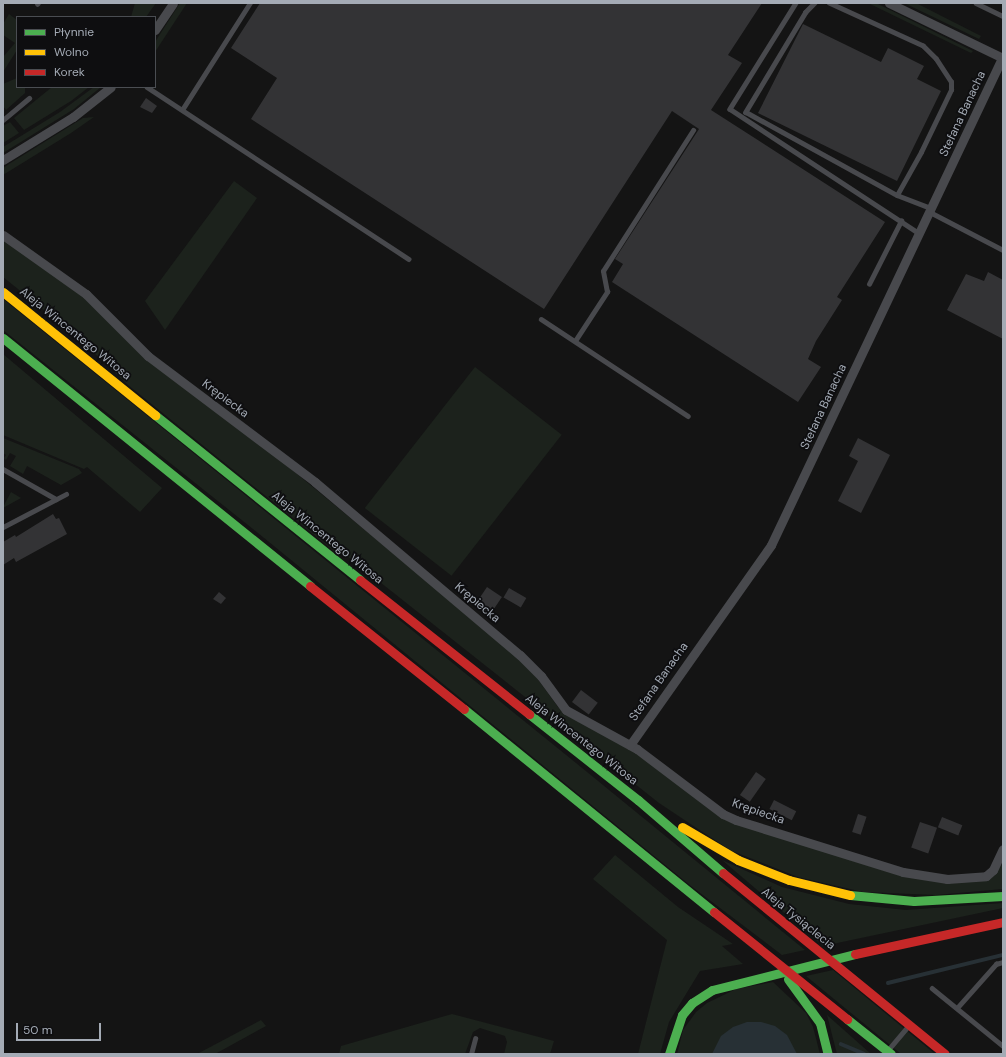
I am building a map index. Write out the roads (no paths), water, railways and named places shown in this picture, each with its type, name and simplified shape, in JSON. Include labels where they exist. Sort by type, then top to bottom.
[{"type":"main road","name":"Aleja Wincentego Witosa","points":[[3,292],[394,608],[638,800]]},
{"type":"main road","points":[[3,338],[625,841],[889,1052]]},
{"type":"main road","points":[[638,800],[738,860],[815,888],[868,898],[899,901],[1003,896]]},
{"type":"main road","name":"Aleja Tysiąclecia","points":[[638,800],[758,903],[945,1054]]},
{"type":"main road","points":[[669,1054],[678,1022],[692,1003],[712,990],[857,953],[1003,922]]},
{"type":"main road","points":[[762,950],[813,1011],[823,1029],[828,1054]]},
{"type":"street","points":[[156,28],[173,3]]},
{"type":"street","points":[[889,3],[1003,58]]},
{"type":"street","name":"Stefana Banacha","points":[[630,745],[771,545],[1003,58]]},
{"type":"street","points":[[3,160],[73,118],[110,88]]},
{"type":"street","name":"Krępiecka","points":[[3,235],[86,294],[148,356],[315,482],[520,654],[541,676],[566,710],[630,745],[736,820],[903,872],[947,879],[986,876],[993,870],[1003,849]]},
{"type":"lane","points":[[182,110],[250,3]]},
{"type":"lane","points":[[796,3],[730,109],[919,233]]},
{"type":"lane","points":[[815,3],[806,12],[746,112],[897,195],[930,210],[1003,250]]},
{"type":"lane","points":[[829,3],[923,46],[936,59],[950,82],[951,90],[897,195]]},
{"type":"lane","points":[[976,3],[1003,16]]},
{"type":"lane","points":[[149,88],[409,259]]},
{"type":"lane","points":[[3,120],[29,98]]},
{"type":"lane","points":[[575,341],[607,292],[603,271],[693,130]]},
{"type":"lane","points":[[869,284],[901,221]]},
{"type":"lane","points":[[541,319],[688,416]]},
{"type":"lane","points":[[3,469],[56,499]]},
{"type":"lane","points":[[3,527],[66,494]]},
{"type":"lane","points":[[957,1008],[996,964],[1003,962]]},
{"type":"lane","points":[[932,988],[1003,1046]]},
{"type":"lane","points":[[889,1052],[909,1024]]},
{"type":"lane","points":[[471,1054],[475,1040]]},
{"type":"waterway","points":[[888,983],[1003,955]]},
{"type":"waterway","points":[[841,1044],[864,1054]]}]
